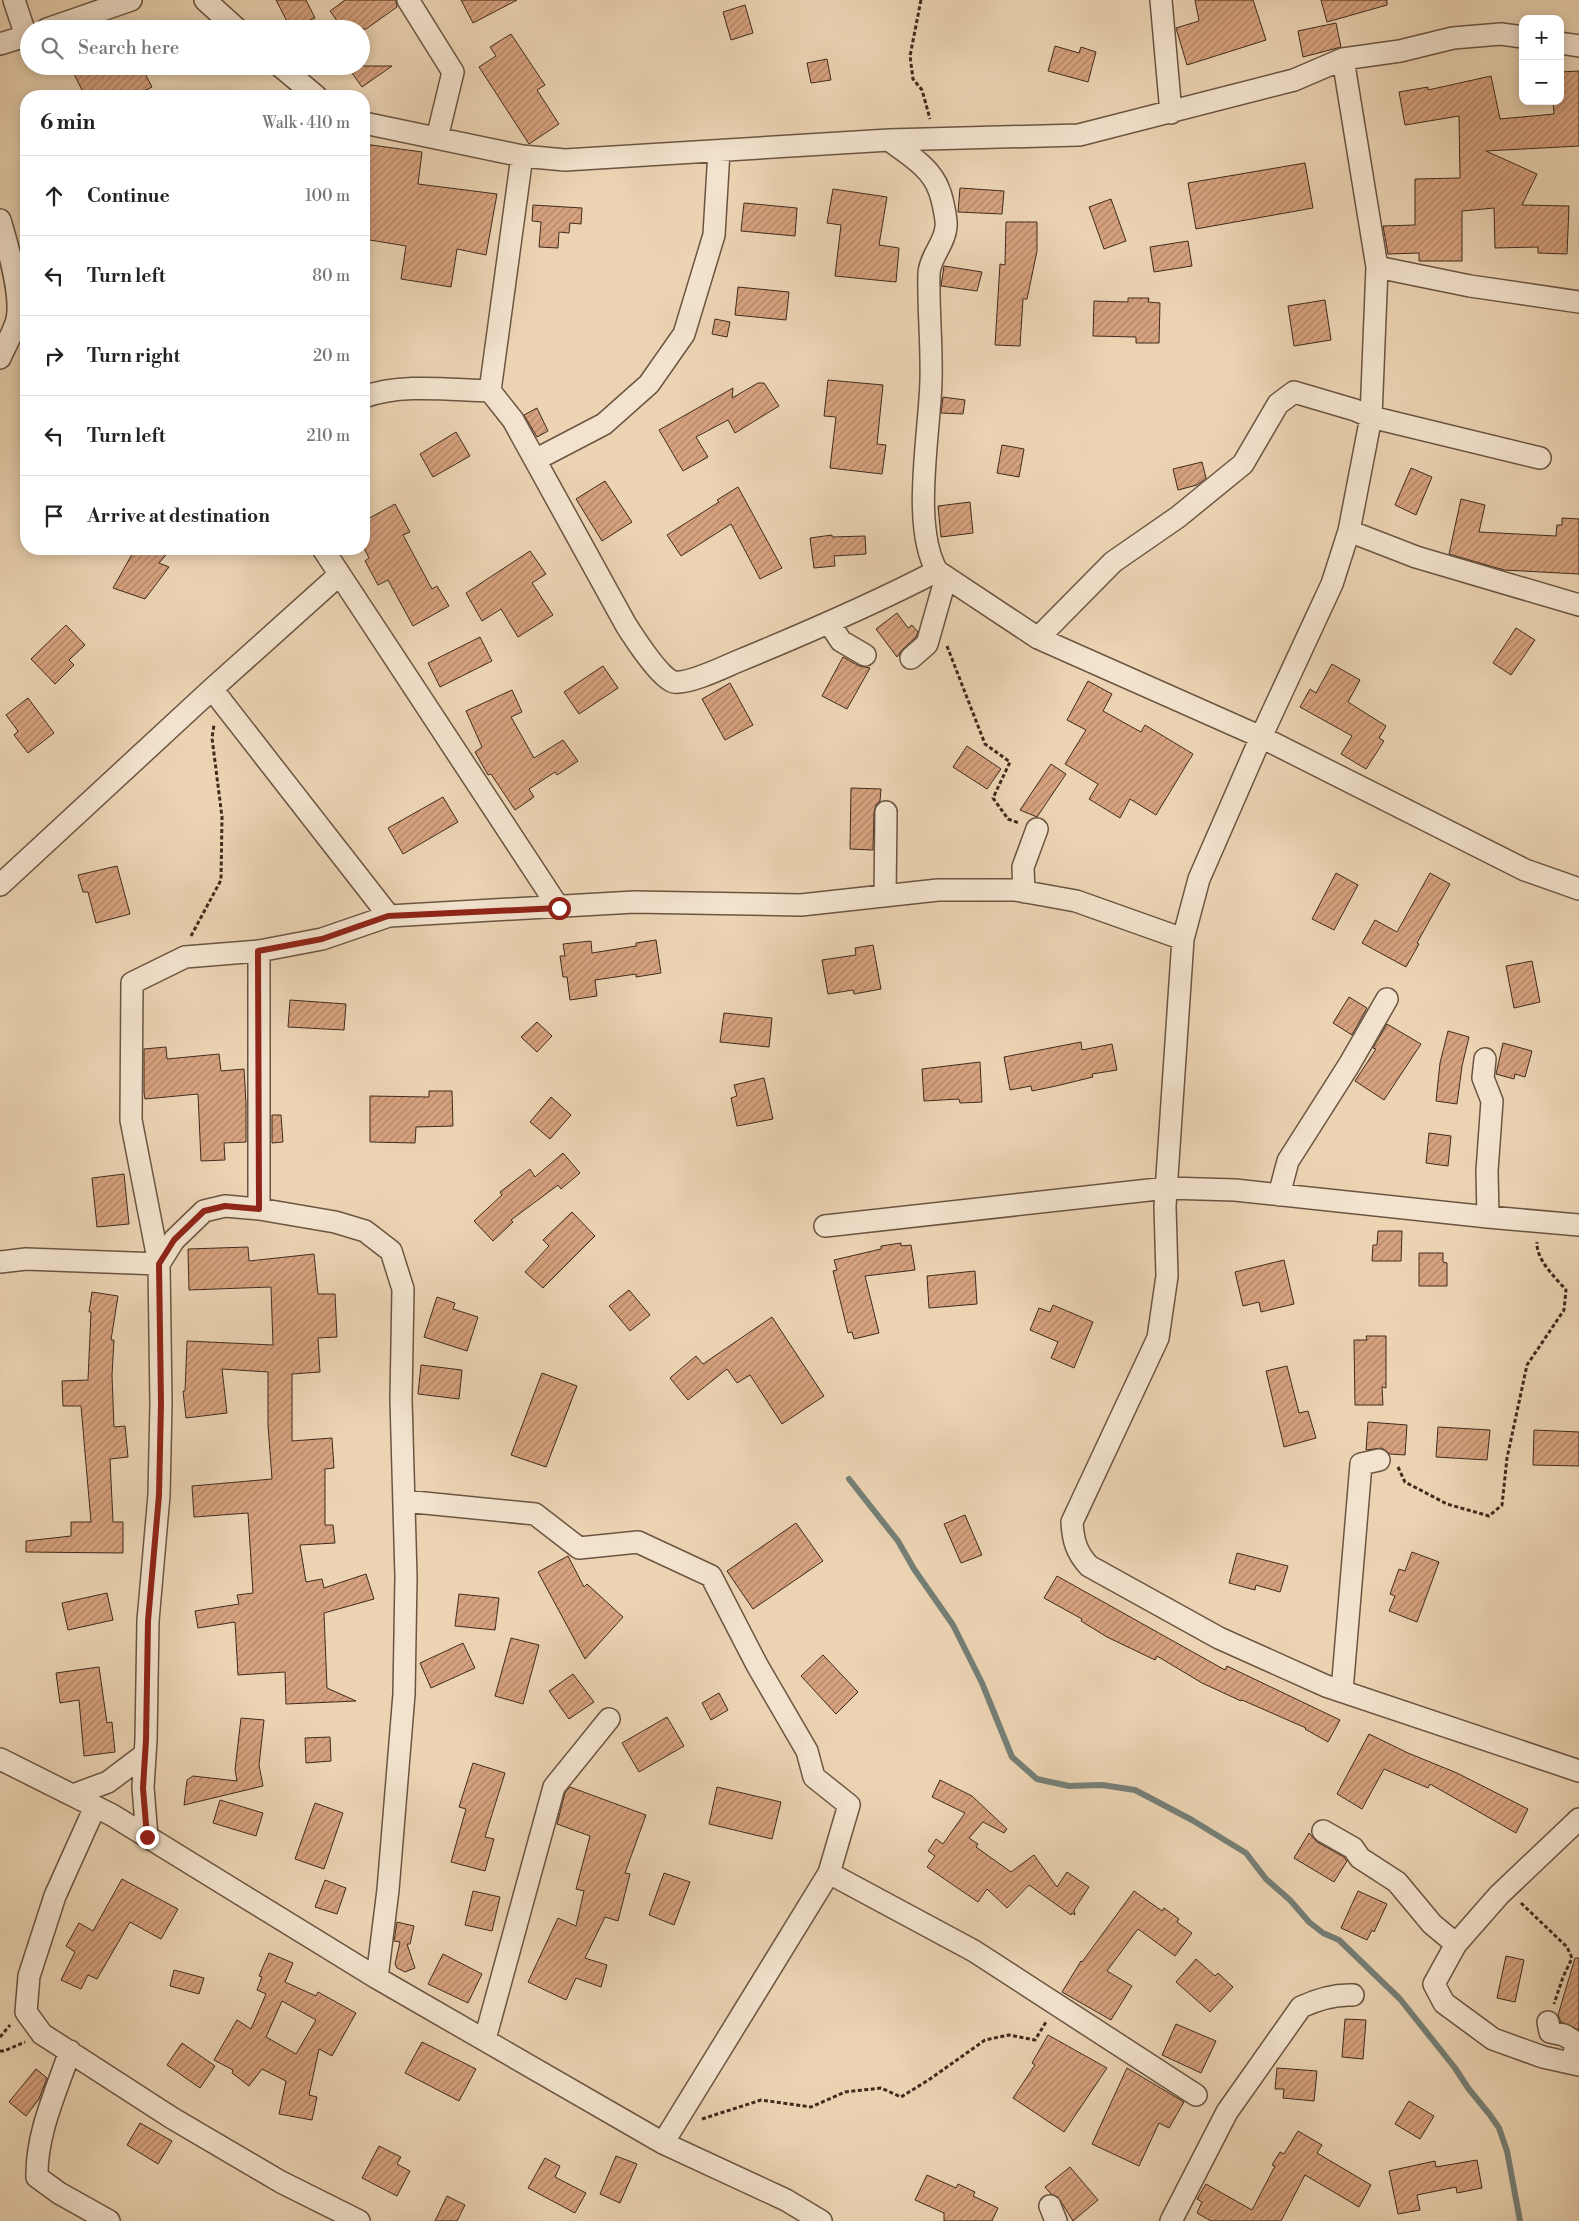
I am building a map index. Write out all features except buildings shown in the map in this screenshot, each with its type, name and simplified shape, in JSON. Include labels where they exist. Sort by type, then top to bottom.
[{"type":"street","points":[[14,0],[21,20]]},
{"type":"street","points":[[73,20],[131,0]]},
{"type":"street","points":[[205,0],[227,20]]},
{"type":"street","points":[[408,0],[453,72],[437,138]]},
{"type":"street","points":[[1161,0],[1171,113]]},
{"type":"street","points":[[370,125],[398,132],[437,138],[522,156],[565,160],[888,140],[1079,135],[1294,80],[1343,59],[1400,51],[1453,38],[1501,34],[1519,36]]},
{"type":"street","points":[[0,44],[20,38]]},
{"type":"street","points":[[1564,44],[1579,46]]},
{"type":"street","points":[[1343,59],[1377,267],[1371,417],[1349,531],[1332,584],[1261,736],[1199,879],[1183,939],[1168,1188],[1165,1206],[1167,1276],[1158,1338],[1072,1522],[1074,1541],[1080,1556],[1089,1566],[1219,1638],[1342,1691],[1579,1770]]},
{"type":"street","points":[[291,75],[309,90]]},
{"type":"street","points":[[888,140],[922,165],[933,177],[939,190],[946,227],[929,271],[931,380],[924,483],[927,546],[931,560],[942,574],[1038,638],[1261,736],[1525,870],[1579,889]]},
{"type":"street","points":[[535,460],[604,424],[650,384],[684,334],[714,235],[719,151]]},
{"type":"street","points":[[522,156],[490,391],[513,420],[642,650],[669,680],[674,682],[684,681],[711,672],[942,574]]},
{"type":"street","points":[[0,220],[13,263],[18,309],[17,321],[0,358]]},
{"type":"street","points":[[1377,267],[1470,286],[1579,302]]},
{"type":"street","points":[[370,395],[406,389],[490,391]]},
{"type":"street","points":[[1038,638],[1113,562],[1178,517],[1243,464],[1278,404],[1294,392],[1355,410],[1371,417],[1540,458]]},
{"type":"street","points":[[1349,531],[1416,557],[1579,605]]},
{"type":"street","points":[[327,555],[559,908]]},
{"type":"street","points":[[910,658],[927,644],[934,624],[942,574]]},
{"type":"street","points":[[0,886],[215,693],[339,575]]},
{"type":"street","points":[[829,623],[841,641],[866,655]]},
{"type":"street","points":[[215,693],[388,916]]},
{"type":"street","points":[[885,896],[886,812]]},
{"type":"street","points":[[1024,892],[1023,867],[1037,829]]},
{"type":"street","points":[[147,1837],[143,1788],[148,1621],[159,1495],[161,1403],[159,1264],[131,1120],[132,983],[185,957],[258,951],[322,939],[388,916],[559,908],[634,902],[801,905],[938,890],[1024,892],[1076,901],[1183,939]]},
{"type":"street","points":[[258,951],[259,1209]]},
{"type":"street","points":[[1279,1195],[1288,1161],[1387,999]]},
{"type":"street","points":[[1486,1059],[1483,1078],[1492,1101],[1487,1171],[1488,1217]]},
{"type":"street","points":[[825,1226],[1168,1188],[1235,1190],[1579,1225]]},
{"type":"street","points":[[159,1264],[174,1240],[204,1211],[225,1206],[259,1209],[335,1222],[365,1231],[391,1251],[403,1289],[401,1399],[406,1577],[404,1694],[388,1890],[377,1978]]},
{"type":"street","points":[[0,1262],[26,1259],[159,1264]]},
{"type":"street","points":[[1342,1691],[1361,1464],[1379,1460]]},
{"type":"street","points":[[404,1501],[536,1514],[579,1548],[638,1542],[711,1576],[756,1665],[807,1751],[814,1777],[848,1805],[829,1873],[663,2143]]},
{"type":"street","points":[[485,2039],[554,1787],[609,1718]]},
{"type":"street","points":[[72,1795],[108,1782],[145,1754]]},
{"type":"street","points":[[0,1759],[95,1807],[147,1837],[377,1978],[663,2143],[786,2200],[821,2221]]},
{"type":"street","points":[[95,1807],[56,1896],[29,1976],[26,2012],[42,2034],[172,2118],[281,2182],[359,2221]]},
{"type":"street","points":[[1548,2022],[1550,2032],[1564,2035],[1576,2043],[1575,2064],[1543,2057],[1493,2040],[1444,2003],[1434,1984],[1456,1944],[1507,1888],[1579,1819]]},
{"type":"street","points":[[1323,1830],[1353,1848],[1360,1858],[1396,1882],[1432,1924],[1456,1944]]},
{"type":"street","points":[[829,1873],[974,1951],[1196,2095]]},
{"type":"street","points":[[1171,2221],[1227,2112],[1301,2007],[1317,1999],[1343,1994],[1353,1995]]},
{"type":"street","points":[[70,2051],[36,2157],[37,2177],[60,2193],[109,2221]]},
{"type":"path","points":[[921,0],[910,56],[913,79],[922,90],[935,139]]},
{"type":"path","points":[[934,624],[948,646],[985,744],[1010,762],[993,798],[1008,819],[1037,829]]},
{"type":"path","points":[[185,957],[194,928],[221,880],[222,817],[212,738],[215,693]]},
{"type":"path","points":[[1379,1460],[1396,1461],[1405,1482],[1447,1504],[1489,1516],[1502,1505],[1507,1458],[1527,1365],[1564,1310],[1566,1290],[1546,1267],[1536,1250],[1538,1221]]},
{"type":"path","points":[[1507,1888],[1567,1947],[1572,1958],[1563,1977],[1548,2022]]},
{"type":"path","points":[[679,2117],[692,2122],[761,2100],[811,2107],[845,2092],[881,2088],[901,2097],[985,2040],[1009,2035],[1034,2040],[1058,2005]]},
{"type":"waterway","points":[[849,1479],[898,1541],[914,1569],[953,1625],[982,1683],[1012,1757],[1037,1779],[1069,1786],[1102,1785],[1135,1790],[1192,1820],[1246,1853],[1266,1879],[1290,1900],[1309,1922],[1323,1933],[1339,1940],[1400,1999],[1490,2115],[1499,2128],[1507,2151],[1520,2221]]},
{"type":"route","points":[[147,1837],[143,1788],[146,1740],[148,1621],[159,1495],[161,1403],[159,1264],[174,1240],[204,1211],[225,1206],[259,1209],[258,951],[322,939],[388,916],[559,908]]}]
